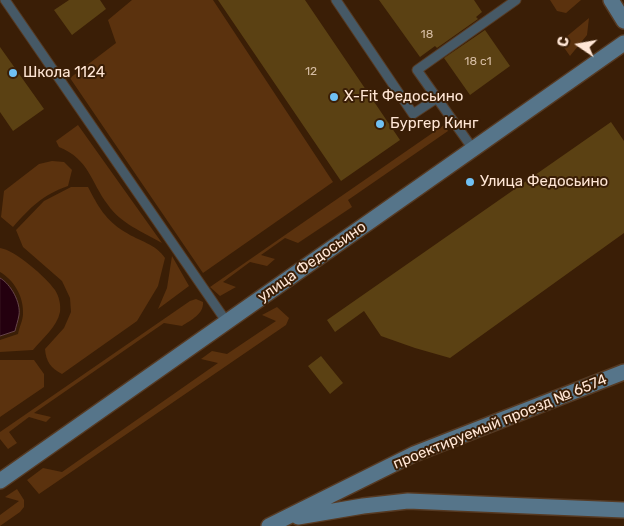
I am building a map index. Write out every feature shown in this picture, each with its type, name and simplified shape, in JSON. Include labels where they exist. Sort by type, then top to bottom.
[{"type":"street","points":[[611,0],[624,21]]},
{"type":"street","name":"улица Федосьино","points":[[0,481],[624,43]]},
{"type":"street","name":"проектируемый проезд № 6574","points":[[275,523],[414,454],[624,372]]},
{"type":"street","points":[[275,523],[363,506],[408,501],[624,510]]},
{"type":"lane","points":[[5,0],[226,321]]},
{"type":"lane","points":[[336,0],[413,114],[437,98]]},
{"type":"lane","points":[[473,149],[417,70],[516,0]]},
{"type":"shaded area","points":[[132,0],[213,0],[333,182],[203,273],[70,78],[116,43],[108,20]]},
{"type":"shaded area","points":[[550,0],[581,0],[566,13],[557,11]]},
{"type":"shaded area","points":[[589,18],[587,35],[570,56],[560,42]]},
{"type":"shaded area","points":[[78,125],[162,243],[132,227],[119,217],[108,205],[77,158],[59,147],[56,141]]},
{"type":"shaded area","points":[[444,125],[448,131],[348,200],[352,207],[298,243],[285,238],[261,255],[275,259],[267,266],[250,262],[223,282],[236,287],[220,296],[210,287]]},
{"type":"shaded area","points":[[52,161],[64,162],[72,170],[68,186],[51,193],[38,202],[13,227],[1,217],[4,191],[39,164]]},
{"type":"shaded area","points":[[71,187],[88,187],[112,223],[157,249],[165,258],[158,286],[137,321],[62,374],[50,364],[45,349],[64,328],[71,312],[70,298],[62,281],[23,247],[16,230],[44,201]]},
{"type":"shaded area","points":[[0,248],[22,259],[38,272],[51,285],[59,298],[60,312],[53,328],[33,350],[0,352],[0,340],[18,334],[23,308],[20,295],[14,284],[0,272]]},
{"type":"shaded area","points":[[172,256],[189,286],[158,309],[167,288]]},
{"type":"shaded area","points":[[0,278],[8,285],[17,300],[19,317],[15,331],[0,336]]},
{"type":"shaded area","points":[[196,299],[203,302],[203,306],[193,319],[182,326],[164,323],[34,413],[51,417],[46,422],[29,417],[9,432],[17,443],[8,449],[0,439],[0,432],[190,301]]},
{"type":"shaded area","points":[[277,307],[289,318],[286,325],[39,494],[27,480],[43,468],[62,472],[218,363],[201,359],[212,351],[227,354],[276,321],[262,315]]},
{"type":"shaded area","points":[[0,360],[34,360],[44,374],[44,387],[0,417]]},
{"type":"shaded area","points":[[17,489],[24,500],[24,507],[0,526],[0,515],[19,501],[5,497]]},
{"type":"building","points":[[69,0],[100,0],[106,9],[72,35],[54,10]]},
{"type":"building","points":[[218,0],[305,0],[400,140],[341,181]]},
{"type":"building","points":[[379,0],[474,0],[482,12],[476,17],[478,19],[437,48],[435,46],[420,57]]},
{"type":"building","points":[[485,30],[510,66],[470,95],[444,58]]},
{"type":"building","points":[[0,47],[44,109],[13,131],[0,112]]},
{"type":"building","points":[[611,122],[624,141],[624,233],[450,358],[381,336],[364,311],[335,332],[327,320]]},
{"type":"building","points":[[321,356],[343,383],[330,394],[308,366]]},
{"type":"place","name":"Школа 1124","points":[[13,73]]},
{"type":"place","name":"X-Fit Федосьино","points":[[334,97]]},
{"type":"place","name":"Бургер Кинг","points":[[380,124]]},
{"type":"place","name":"Улица Федосьино","points":[[470,182]]}]
